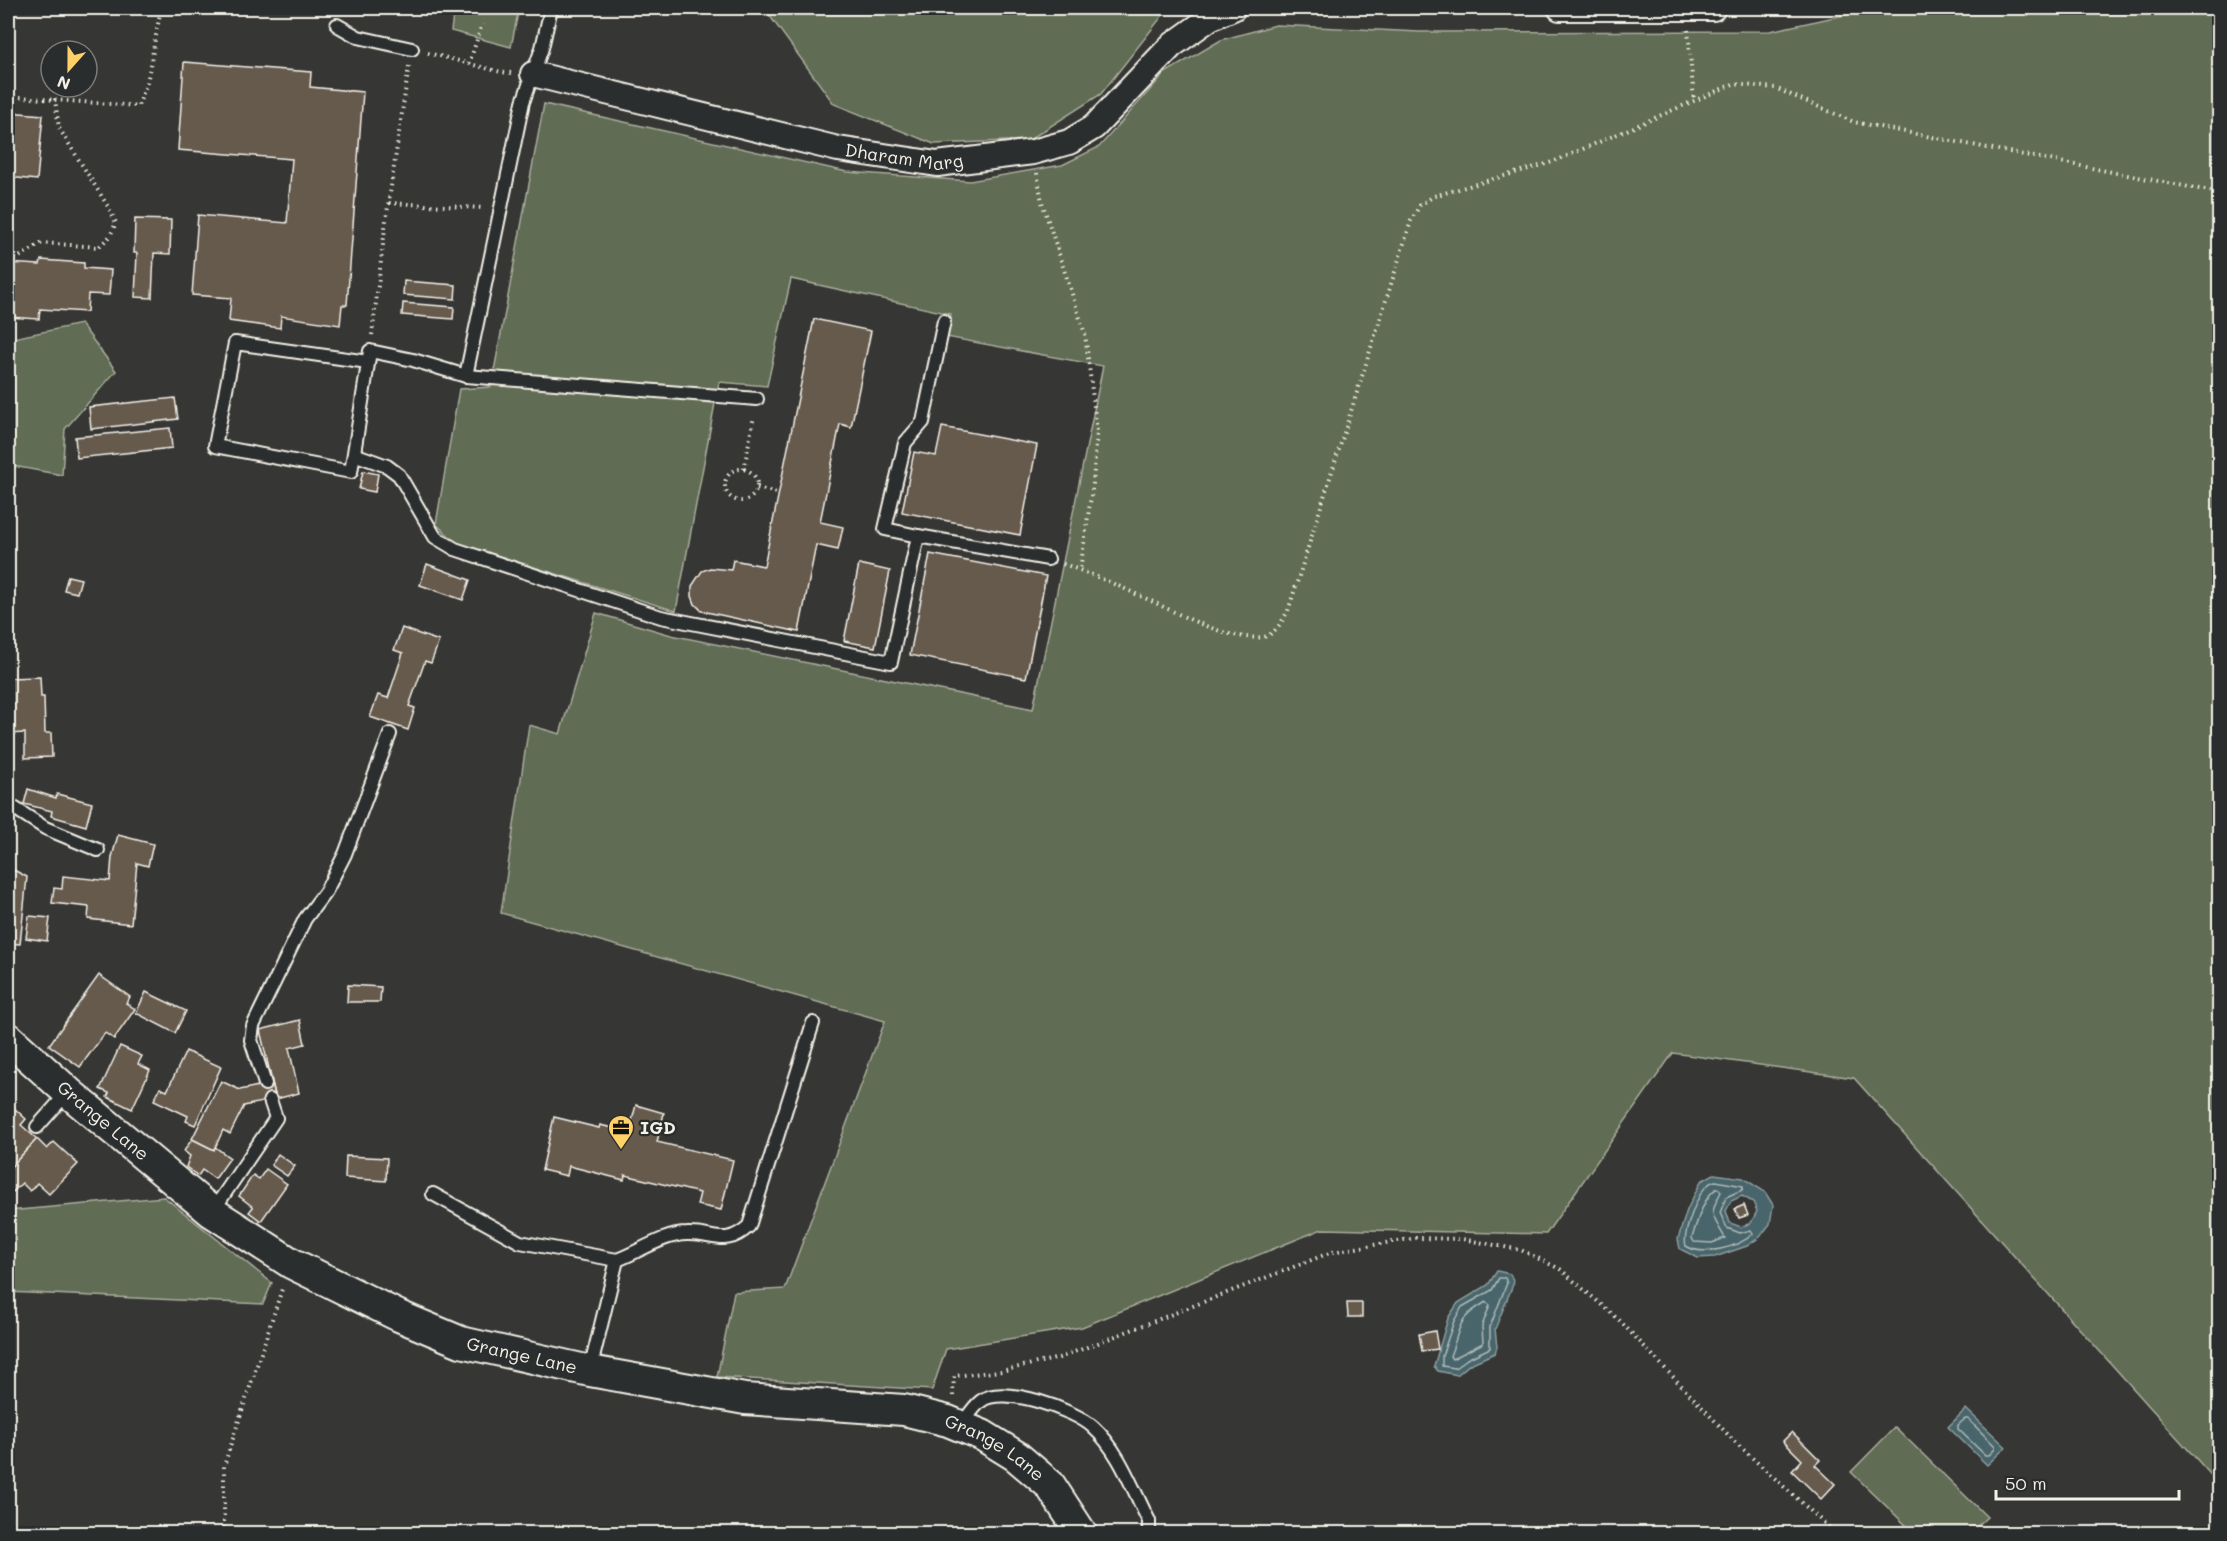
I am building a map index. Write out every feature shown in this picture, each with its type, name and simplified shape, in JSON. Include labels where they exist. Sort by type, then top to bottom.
[{"type":"street","name":"Dharam Marg","points":[[533,74],[838,149],[937,164],[1033,152],[1069,142],[1095,127],[1171,46],[1210,18],[1233,8]]},
{"type":"street","points":[[1560,8],[1713,8]]},
{"type":"street","name":"Grange Lane","points":[[8,1038],[68,1092],[212,1212],[291,1263],[399,1316],[461,1342],[590,1371],[745,1399],[904,1410],[954,1423],[982,1435],[1016,1456],[1050,1485],[1082,1533]]},
{"type":"lane","points":[[466,376],[523,102],[542,48],[551,8]]},
{"type":"lane","points":[[337,25],[358,37],[412,49]]},
{"type":"lane","points":[[944,321],[923,422],[905,443],[885,529],[1048,559]]},
{"type":"lane","points":[[369,357],[351,472],[215,446],[235,343],[413,360],[466,376],[757,399]]},
{"type":"lane","points":[[354,454],[387,466],[399,475],[435,537],[455,549],[661,617],[891,662],[918,536]]},
{"type":"lane","points":[[265,1084],[251,1040],[254,1026],[305,919],[326,891],[345,854],[390,734]]},
{"type":"lane","points":[[8,804],[45,828],[98,850]]},
{"type":"lane","points":[[433,1194],[520,1242],[617,1260],[668,1236],[688,1233],[726,1239],[739,1235],[749,1226],[813,1023]]},
{"type":"lane","points":[[37,1127],[68,1092]]},
{"type":"lane","points":[[212,1212],[276,1118],[270,1100]]},
{"type":"lane","points":[[590,1371],[617,1260]]},
{"type":"lane","points":[[954,1423],[981,1401],[992,1396],[1023,1397],[1074,1414],[1093,1426],[1113,1451],[1149,1521],[1149,1533]]},
{"type":"path","points":[[8,96],[138,106],[147,83],[161,8]]},
{"type":"path","points":[[1687,9],[1694,101]]},
{"type":"path","points":[[470,64],[482,24]]},
{"type":"path","points":[[369,357],[388,203],[412,49],[501,72],[533,74]]},
{"type":"path","points":[[1048,559],[1080,570],[1211,627],[1240,636],[1264,637],[1277,628],[1288,611],[1411,221],[1420,205],[1434,196],[1553,162],[1733,84],[1775,88],[1854,123],[2220,193]]},
{"type":"path","points":[[8,257],[19,257],[42,243],[99,247],[110,236],[116,223],[58,128],[55,100]]},
{"type":"path","points":[[1033,152],[1042,202],[1085,334],[1097,431],[1094,483],[1080,570]]},
{"type":"path","points":[[388,203],[502,209]]},
{"type":"path","points":[[744,469],[757,399]]},
{"type":"path","points":[[744,469],[754,474],[757,488],[748,500],[733,500],[724,488],[728,474],[734,470],[744,469]]},
{"type":"path","points":[[757,488],[777,493]]},
{"type":"path","points":[[954,1423],[954,1376],[1001,1371],[1059,1358],[1332,1252],[1416,1238],[1462,1239],[1521,1250],[1560,1269],[1618,1320],[1736,1443],[1836,1533]]},
{"type":"path","points":[[224,1533],[224,1467],[291,1263]]},
{"type":"green space","points":[[454,8],[519,8],[511,47],[451,31]]},
{"type":"green space","points":[[764,8],[1165,8],[1163,15],[1101,94],[1029,140],[934,144],[834,104]]},
{"type":"green space","points":[[1864,8],[2219,8],[2219,1484],[1854,1078],[1673,1053],[1546,1234],[1322,1229],[1082,1327],[946,1349],[932,1390],[717,1377],[734,1292],[785,1289],[885,1021],[501,913],[529,725],[560,734],[596,613],[671,635],[1033,709],[1103,366],[946,337],[951,314],[791,279],[767,386],[719,382],[676,611],[457,543],[436,524],[459,389],[491,387],[544,104],[847,172],[970,181],[1062,165],[1099,147],[1165,73],[1221,40],[1276,25],[1419,32],[1770,31],[1858,12]]},
{"type":"green space","points":[[81,324],[116,371],[65,429],[62,475],[8,465],[8,339]]},
{"type":"green space","points":[[164,1197],[272,1283],[263,1304],[8,1292],[8,1211]]},
{"type":"green space","points":[[1895,1427],[1987,1517],[1970,1533],[1914,1533],[1851,1472]]},
{"type":"water","points":[[1714,1174],[1743,1178],[1765,1192],[1773,1205],[1770,1224],[1760,1237],[1747,1246],[1715,1257],[1698,1258],[1680,1249],[1678,1239],[1687,1210],[1701,1181]],"holes":[[[1742,1196],[1753,1202],[1757,1211],[1751,1223],[1741,1227],[1730,1223],[1726,1211],[1731,1201]]]},
{"type":"water","points":[[1497,1271],[1510,1274],[1514,1282],[1495,1329],[1497,1347],[1495,1353],[1470,1364],[1457,1375],[1438,1371],[1434,1366],[1448,1318],[1458,1303],[1488,1285]]},
{"type":"water","points":[[1966,1409],[2006,1447],[1987,1465],[1948,1427]]},
{"type":"building","points":[[184,62],[311,72],[310,87],[363,92],[347,305],[342,305],[340,325],[281,316],[280,328],[229,321],[231,298],[192,295],[198,215],[287,223],[292,159],[178,150]]},
{"type":"building","points":[[8,112],[43,115],[37,180],[8,177]]},
{"type":"building","points":[[8,214],[12,215],[9,249],[8,249]]},
{"type":"building","points":[[135,219],[171,220],[170,254],[154,253],[152,298],[135,297],[137,253],[134,253]]},
{"type":"building","points":[[41,260],[84,263],[84,268],[111,270],[109,295],[88,294],[87,312],[40,309],[39,319],[8,317],[8,263],[40,265]]},
{"type":"building","points":[[404,281],[456,285],[455,299],[403,295]]},
{"type":"building","points":[[403,303],[454,307],[453,319],[402,315]]},
{"type":"building","points":[[814,319],[871,331],[851,427],[840,424],[820,522],[843,527],[838,550],[816,545],[799,632],[702,611],[695,604],[692,586],[702,571],[710,568],[731,570],[733,560],[764,566]]},
{"type":"building","points":[[175,398],[178,419],[91,429],[89,407]]},
{"type":"building","points":[[942,427],[1037,445],[1020,535],[902,512],[914,452],[936,456]]},
{"type":"building","points":[[170,428],[172,448],[77,458],[75,437]]},
{"type":"building","points":[[363,471],[378,474],[375,492],[359,489]]},
{"type":"building","points":[[930,554],[1046,576],[1026,678],[910,655]]},
{"type":"building","points":[[427,564],[470,580],[463,600],[420,585]]},
{"type":"building","points":[[859,564],[890,571],[875,647],[844,641]]},
{"type":"building","points":[[68,576],[81,579],[77,593],[64,590]]},
{"type":"building","points":[[402,628],[439,641],[431,663],[425,661],[409,706],[415,708],[408,730],[370,717],[378,695],[388,698],[403,653],[394,650]]},
{"type":"building","points":[[40,677],[41,697],[44,697],[45,733],[51,733],[52,757],[25,758],[25,733],[8,734],[8,678]]},
{"type":"building","points":[[28,789],[56,798],[57,794],[92,803],[86,826],[51,816],[52,811],[24,804]]},
{"type":"building","points":[[118,835],[153,844],[148,866],[137,863],[131,924],[88,919],[89,907],[52,903],[54,888],[62,889],[63,876],[110,881],[112,857]]},
{"type":"building","points":[[8,867],[27,877],[20,944],[8,943]]},
{"type":"building","points":[[29,916],[50,918],[47,941],[26,938]]},
{"type":"building","points":[[99,975],[130,997],[126,1003],[135,1009],[114,1039],[105,1033],[80,1067],[49,1045]]},
{"type":"building","points":[[348,985],[381,987],[380,1002],[347,1002]]},
{"type":"building","points":[[146,992],[186,1011],[175,1033],[136,1013]]},
{"type":"building","points":[[300,1020],[305,1044],[289,1048],[299,1093],[276,1099],[260,1030]]},
{"type":"building","points":[[120,1046],[142,1056],[138,1064],[150,1070],[132,1109],[107,1097],[109,1093],[100,1089]]},
{"type":"building","points":[[186,1051],[221,1067],[195,1125],[186,1121],[188,1116],[154,1100],[160,1088],[167,1091]]},
{"type":"building","points":[[221,1081],[240,1090],[272,1083],[276,1099],[244,1106],[230,1134],[223,1130],[214,1150],[192,1139]]},
{"type":"building","name":"IGD","points":[[636,1105],[664,1113],[657,1142],[733,1160],[721,1210],[697,1205],[700,1193],[625,1175],[624,1180],[569,1166],[567,1176],[542,1170],[554,1117],[599,1128],[600,1125],[629,1132]]},
{"type":"building","points":[[13,1107],[26,1119],[21,1125],[37,1139],[8,1170],[8,1112]]},
{"type":"building","points":[[37,1139],[47,1149],[54,1142],[78,1164],[49,1194],[37,1183],[30,1191],[22,1183],[13,1192],[8,1187],[8,1170]]},
{"type":"building","points":[[192,1139],[214,1150],[215,1147],[230,1158],[215,1179],[202,1170],[198,1176],[186,1167],[190,1156],[184,1151]]},
{"type":"building","points":[[278,1154],[295,1166],[287,1176],[271,1165]]},
{"type":"building","points":[[346,1156],[387,1158],[386,1181],[345,1178]]},
{"type":"building","points":[[266,1169],[287,1184],[261,1221],[249,1212],[253,1207],[239,1196],[253,1175],[259,1179]]},
{"type":"building","points":[[1744,1205],[1748,1215],[1739,1218],[1735,1209]]},
{"type":"building","points":[[1347,1303],[1362,1303],[1362,1317],[1348,1317]]},
{"type":"building","points":[[1435,1331],[1438,1349],[1422,1351],[1419,1334]]},
{"type":"building","points":[[1792,1432],[1820,1460],[1815,1465],[1835,1484],[1821,1499],[1792,1471],[1802,1460],[1783,1441]]},
{"type":"place","name":"IGD","points":[[621,1151]]}]
